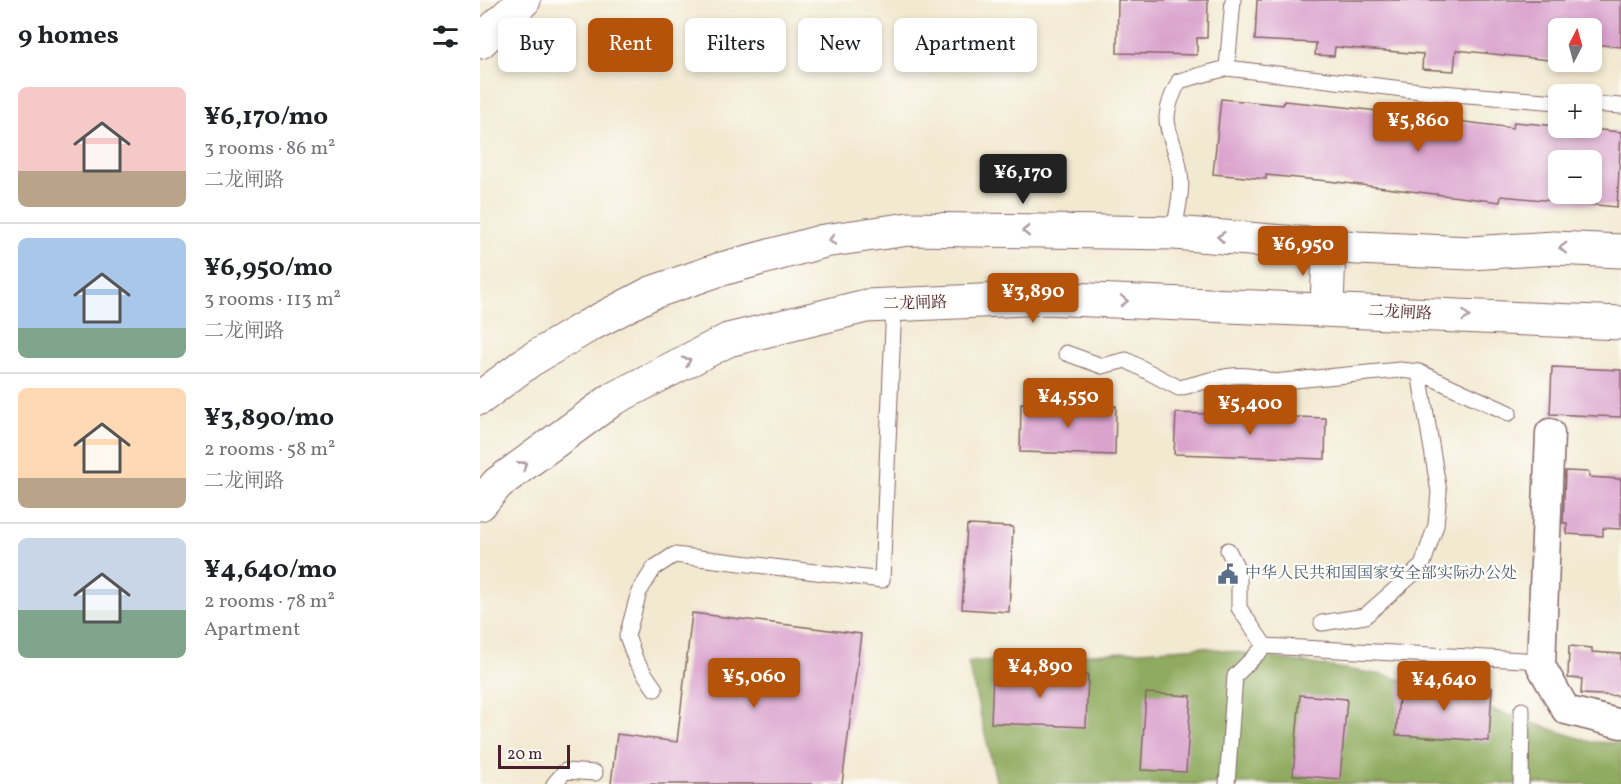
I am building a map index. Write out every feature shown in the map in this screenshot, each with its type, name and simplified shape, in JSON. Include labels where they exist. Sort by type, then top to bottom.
[{"type":"main road","points":[[480,42],[524,0]]},
{"type":"main road","points":[[480,398],[529,361],[588,326],[651,293],[718,270],[824,241],[909,229],[1174,233],[1329,246],[1470,253],[1554,248],[1621,251]]},
{"type":"main road","points":[[1327,310],[1329,246]]},
{"type":"main road","name":"二龙闸路","points":[[480,504],[498,483],[613,399],[728,340],[866,306],[1046,298],[1621,322]]},
{"type":"street","points":[[1551,433],[1541,666],[1566,710],[1621,724]]},
{"type":"lane","points":[[1227,68],[1233,0]]},
{"type":"lane","points":[[1174,233],[1181,174],[1166,126],[1167,104],[1179,81],[1227,68],[1428,92],[1548,101]]},
{"type":"lane","points":[[1602,105],[1621,106]]},
{"type":"lane","points":[[655,689],[636,661],[627,636],[639,592],[654,568],[675,555],[882,580],[894,305]]},
{"type":"lane","points":[[1066,353],[1102,366],[1126,360],[1179,388],[1234,374],[1256,375],[1273,382],[1400,370],[1419,372],[1509,413]]},
{"type":"lane","points":[[1322,623],[1365,616],[1422,566],[1436,525],[1439,492],[1419,372]]},
{"type":"lane","points":[[1228,550],[1239,572],[1239,608],[1265,646]]},
{"type":"lane","points":[[1227,784],[1235,676],[1265,646],[1541,661]]},
{"type":"lane","points":[[1521,784],[1522,710]]},
{"type":"lane","points":[[554,784],[565,771],[595,773]]},
{"type":"green space","points":[[1203,647],[1389,676],[1591,742],[1621,743],[1621,784],[997,784],[968,662]]},
{"type":"building","points":[[1118,0],[1208,0],[1207,38],[1197,38],[1197,55],[1117,53]]},
{"type":"building","points":[[1257,0],[1621,0],[1621,47],[1602,45],[1602,18],[1548,18],[1548,60],[1456,50],[1454,71],[1422,69],[1423,54],[1335,47],[1334,56],[1315,55],[1316,43],[1255,40]]},
{"type":"building","points":[[1221,99],[1283,105],[1284,101],[1345,107],[1513,128],[1514,122],[1548,125],[1548,138],[1602,138],[1602,130],[1621,132],[1617,207],[1585,204],[1602,204],[1602,150],[1548,150],[1548,200],[1501,196],[1500,202],[1328,181],[1266,175],[1266,179],[1213,174]]},
{"type":"building","points":[[1552,367],[1621,370],[1621,417],[1550,414]]},
{"type":"building","points":[[1021,403],[1116,406],[1115,455],[1020,452]]},
{"type":"building","points":[[1176,413],[1326,418],[1325,459],[1174,454]]},
{"type":"building","points":[[1565,471],[1589,472],[1589,477],[1621,479],[1621,529],[1603,528],[1603,536],[1567,534],[1567,523],[1563,523]]},
{"type":"building","points":[[967,525],[1013,527],[1009,612],[962,609]]},
{"type":"building","points":[[692,613],[861,634],[842,784],[611,784],[617,734],[677,742]]},
{"type":"building","points":[[1569,646],[1592,648],[1592,652],[1621,654],[1621,696],[1581,694],[1582,679],[1568,678]]},
{"type":"building","points":[[993,672],[1088,675],[1086,727],[991,723]]},
{"type":"building","points":[[1400,682],[1492,688],[1489,741],[1396,735]]},
{"type":"building","points":[[1146,693],[1191,696],[1186,772],[1141,770]]},
{"type":"building","points":[[1300,695],[1347,699],[1340,779],[1293,775]]},
{"type":"place","name":"中华人民共和国国家安全部实际办公处","points":[[1228,574]]}]
